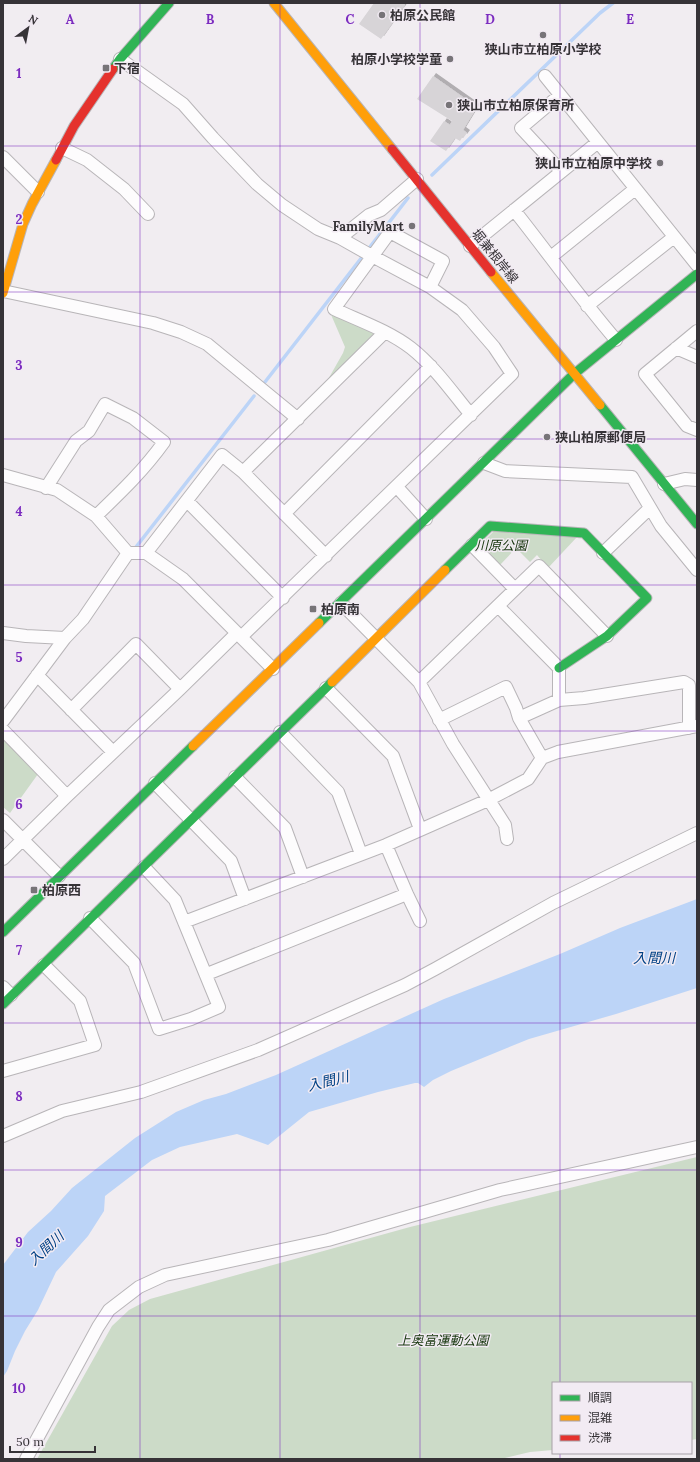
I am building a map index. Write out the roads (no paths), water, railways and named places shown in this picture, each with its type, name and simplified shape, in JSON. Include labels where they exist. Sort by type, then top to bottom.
[{"type":"street","points":[[169,3],[120,59],[74,126],[38,192],[23,224],[3,292],[153,323],[181,332],[207,344],[298,419]]},
{"type":"street","name":"堀兼根岸線","points":[[274,3],[697,524]]},
{"type":"street","points":[[3,859],[180,689],[239,635],[283,598],[512,374],[494,347],[462,310],[430,287],[340,238],[318,229],[282,205],[257,184],[183,104],[120,59]]},
{"type":"street","points":[[545,76],[697,265]]},
{"type":"street","points":[[560,95],[521,128],[562,171]]},
{"type":"street","points":[[470,246],[598,142]]},
{"type":"street","points":[[62,148],[87,160],[124,189],[148,214]]},
{"type":"street","points":[[3,157],[38,192]]},
{"type":"street","points":[[340,238],[368,215],[381,210],[417,179]]},
{"type":"street","points":[[551,257],[635,189]]},
{"type":"street","points":[[514,210],[587,306],[616,340]]},
{"type":"street","points":[[430,287],[444,261],[390,232],[367,253],[334,309],[385,332],[410,347],[431,366],[471,415]]},
{"type":"street","points":[[587,306],[674,237]]},
{"type":"street","points":[[3,932],[574,374],[697,274]]},
{"type":"street","points":[[697,331],[645,374],[687,426],[697,430]]},
{"type":"street","points":[[243,472],[385,332]]},
{"type":"street","points":[[676,348],[697,357]]},
{"type":"street","points":[[284,514],[431,366]]},
{"type":"street","points":[[46,488],[76,441],[89,431],[105,404],[133,418],[164,442],[149,462],[127,486],[96,516]]},
{"type":"street","points":[[146,553],[222,455],[243,472],[326,556]]},
{"type":"street","points":[[484,462],[505,471],[632,477],[661,526],[697,570]]},
{"type":"street","points":[[3,475],[57,490],[96,516],[128,553],[146,553],[183,579],[273,669]]},
{"type":"street","points":[[664,484],[685,479],[697,480]]},
{"type":"street","points":[[397,487],[426,519]]},
{"type":"street","points":[[186,501],[283,598]]},
{"type":"street","points":[[604,553],[650,508]]},
{"type":"street","points":[[6,995],[44,965],[90,918],[144,867],[490,526],[584,533],[647,598],[607,636],[559,668]]},
{"type":"street","points":[[472,545],[515,589]]},
{"type":"street","points":[[3,721],[65,638],[83,619],[128,553]]},
{"type":"street","points":[[419,682],[539,566],[607,636]]},
{"type":"street","points":[[341,603],[419,682],[452,744],[505,825],[507,839]]},
{"type":"street","points":[[498,606],[559,668],[559,700]]},
{"type":"street","points":[[3,633],[65,638]]},
{"type":"street","points":[[71,710],[136,644],[180,689]]},
{"type":"street","points":[[37,675],[113,752]]},
{"type":"street","points":[[184,922],[386,845],[488,800],[528,779],[542,758],[558,752],[693,727],[689,685],[684,682],[584,698],[559,700],[519,718]]},
{"type":"street","points":[[439,720],[506,687],[519,718],[542,758]]},
{"type":"street","points":[[326,688],[393,756],[420,829]]},
{"type":"street","points":[[3,730],[67,796]]},
{"type":"street","points":[[280,732],[338,792],[362,854]]},
{"type":"street","points":[[235,776],[285,828],[303,877]]},
{"type":"street","points":[[155,783],[231,861],[245,899]]},
{"type":"street","points":[[3,820],[60,876]]},
{"type":"street","points":[[3,1136],[62,1111],[141,1092],[258,1050],[405,985],[553,903],[697,833]]},
{"type":"street","points":[[386,845],[420,921]]},
{"type":"street","points":[[90,918],[134,963],[159,1029],[191,1019],[219,1007],[175,900],[144,867]]},
{"type":"street","points":[[206,974],[407,894]]},
{"type":"street","points":[[3,1071],[96,1045],[80,1001],[44,965]]},
{"type":"street","points":[[26,1459],[98,1327],[109,1310],[139,1287],[165,1275],[328,1240],[500,1190],[697,1147]]},
{"type":"water","name":"入間川","points":[[697,899],[697,988],[616,1014],[529,1039],[451,1071],[433,1080],[424,1087],[418,1083],[415,1083],[309,1112],[268,1145],[237,1134],[180,1147],[152,1160],[105,1196],[104,1211],[88,1236],[56,1272],[3,1377],[3,1265],[28,1232],[51,1211],[72,1188],[135,1138],[176,1112],[204,1100],[226,1094],[276,1075],[444,999],[560,954],[620,928]]},
{"type":"waterway","points":[[432,175],[600,13],[613,3]]},
{"type":"waterway","points":[[265,382],[408,198]]},
{"type":"waterway","points":[[136,547],[254,396]]},
{"type":"place","name":"柏原公民館","points":[[382,15]]},
{"type":"place","name":"狭山市立柏原小学校","points":[[543,35]]},
{"type":"place","name":"柏原小学校学童","points":[[450,59]]},
{"type":"place","name":"下宿","points":[[106,68]]},
{"type":"place","name":"狭山市立柏原保育所","points":[[449,105]]},
{"type":"place","name":"狭山市立柏原中学校","points":[[660,163]]},
{"type":"place","name":"FamilyMart","points":[[412,226]]},
{"type":"place","name":"狭山柏原郵便局","points":[[547,437]]},
{"type":"place","name":"柏原南","points":[[313,609]]},
{"type":"place","name":"柏原西","points":[[34,890]]},
{"type":"park label","name":"川原公園","points":[[501,545]]},
{"type":"park label","name":"上奥富運動公園","points":[[443,1340]]}]
